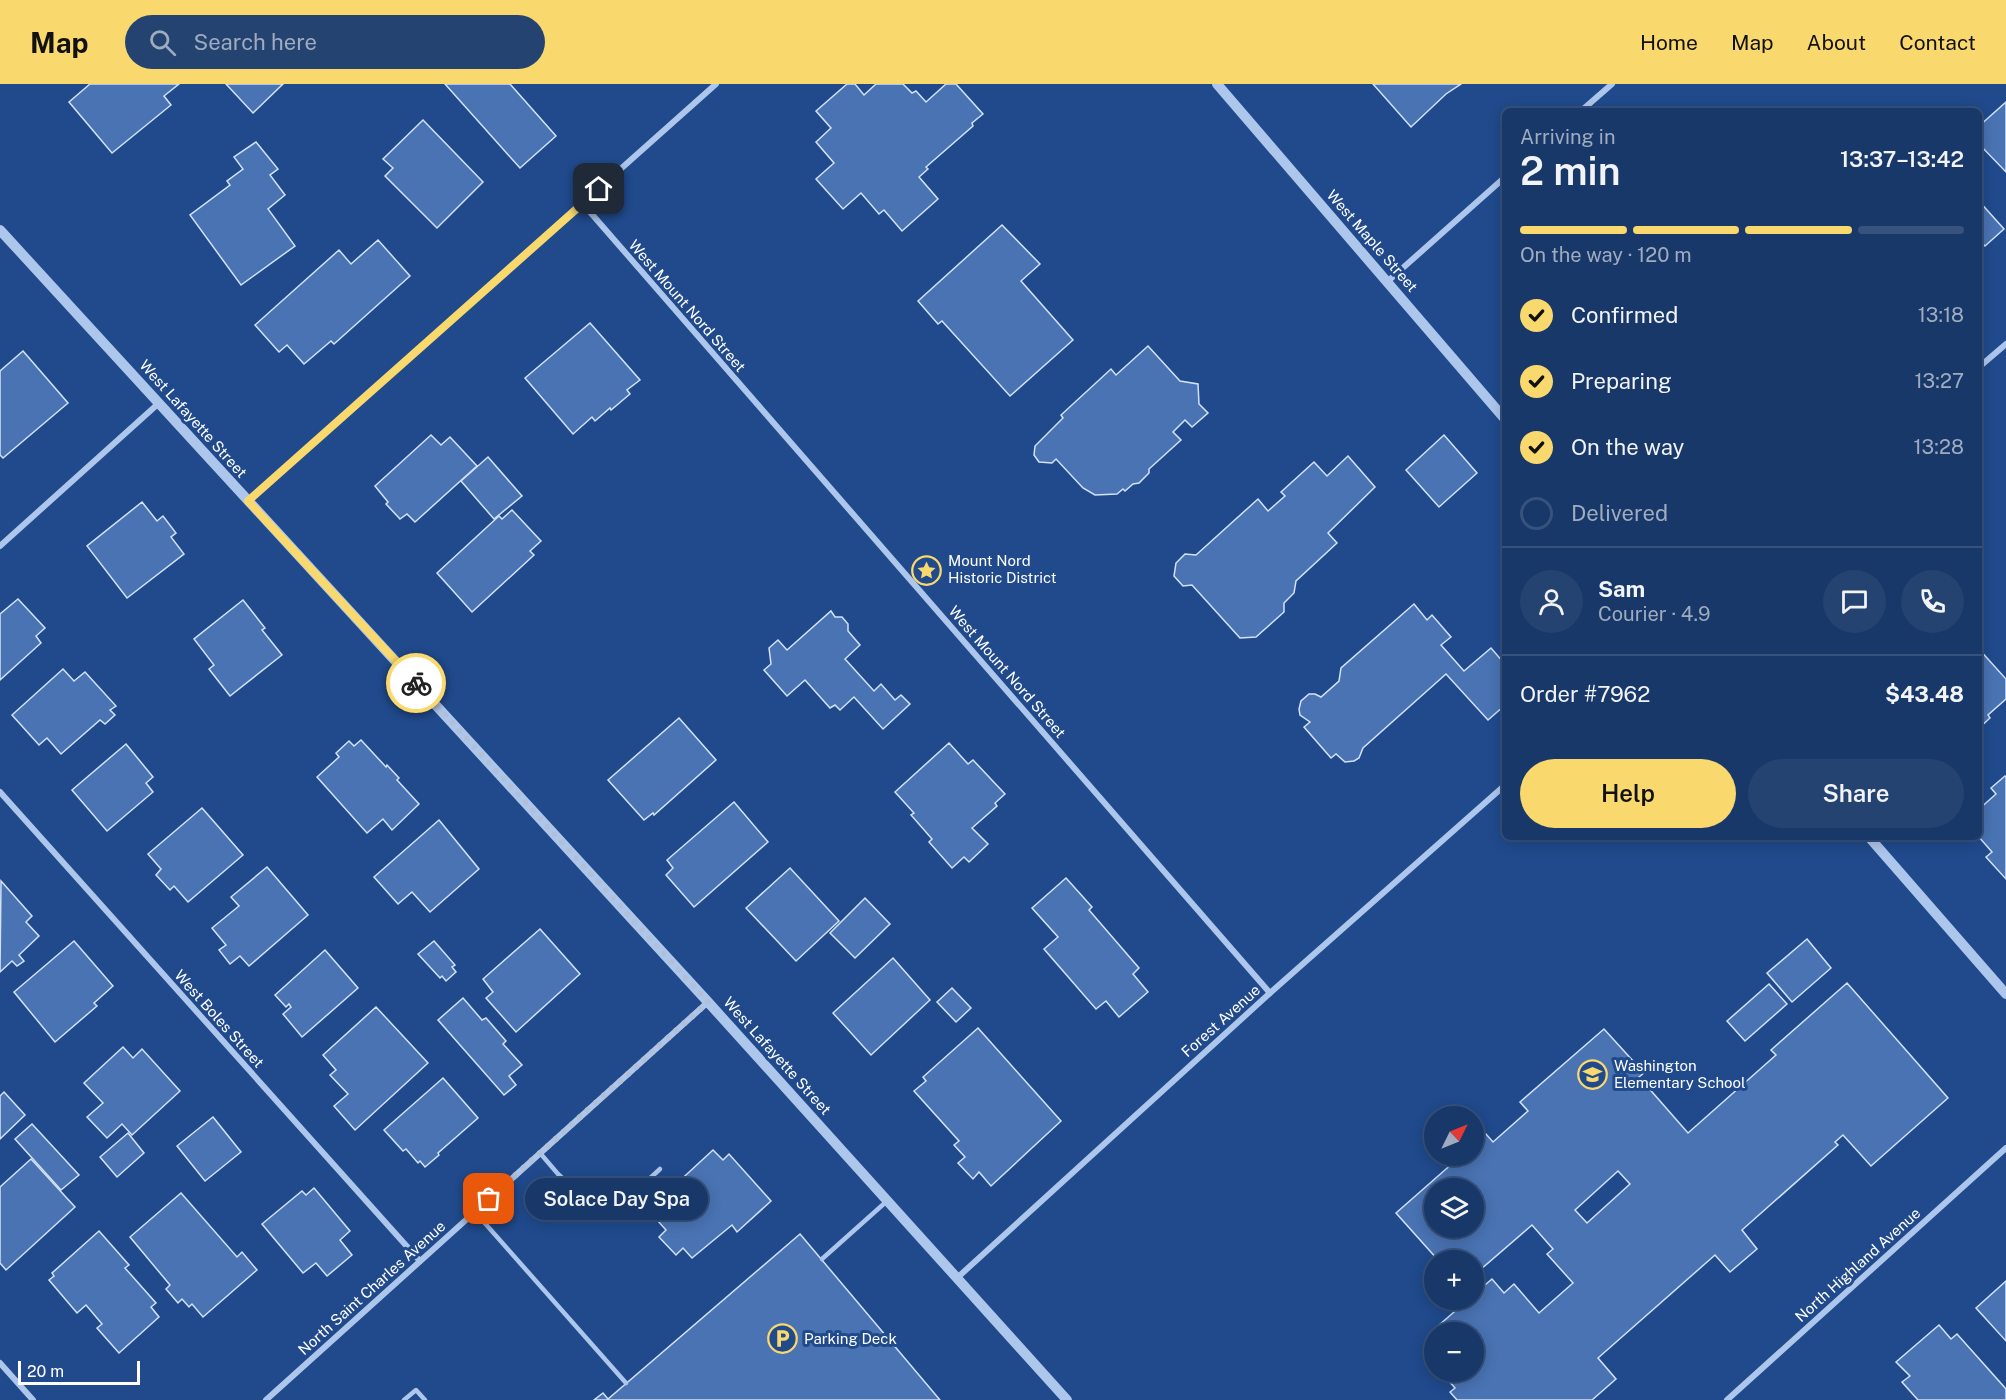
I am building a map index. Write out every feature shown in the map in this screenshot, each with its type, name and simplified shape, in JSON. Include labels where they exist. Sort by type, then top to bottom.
[{"type":"street","points":[[248,501],[716,84]]},
{"type":"street","name":"West Maple Street","points":[[1217,84],[1502,416]]},
{"type":"street","points":[[1584,108],[1612,84]]},
{"type":"street","points":[[1387,282],[1502,180]]},
{"type":"street","name":"West Mount Nord Street","points":[[583,204],[1270,993]]},
{"type":"street","name":"West Lafayette Street","points":[[0,230],[708,1002],[957,1278],[1061,1398]]},
{"type":"street","points":[[1982,365],[2006,344]]},
{"type":"street","points":[[0,546],[159,403]]},
{"type":"street","name":"Forest Avenue","points":[[957,1278],[1270,993],[1502,788]]},
{"type":"street","name":"West Boles Street","points":[[0,792],[420,1261]]},
{"type":"street","points":[[1872,840],[2006,994]]},
{"type":"street","name":"North Saint Charles Avenue","points":[[266,1400],[708,1002]]},
{"type":"street","name":"North Highland Avenue","points":[[1727,1400],[2006,1148]]},
{"type":"street","points":[[0,1363],[33,1400]]},
{"type":"lane","points":[[540,1153],[558,1174],[606,1219],[660,1169]]},
{"type":"lane","points":[[822,1259],[887,1201]]},
{"type":"lane","points":[[475,1212],[626,1383]]},
{"type":"lane","points":[[404,1400],[416,1390],[425,1400]]},
{"type":"building","points":[[90,84],[179,84],[164,96],[171,105],[112,153],[69,102]]},
{"type":"building","points":[[226,84],[283,84],[253,113]]},
{"type":"building","points":[[445,84],[510,84],[556,136],[520,168]]},
{"type":"building","points":[[847,84],[855,84],[864,95],[876,84],[903,84],[912,93],[916,91],[926,102],[946,84],[956,84],[983,114],[972,123],[973,126],[926,167],[928,169],[919,177],[938,199],[902,231],[884,210],[879,214],[861,193],[843,209],[816,179],[834,163],[816,142],[831,128],[816,111]]},
{"type":"building","points":[[1373,84],[1461,84],[1446,94],[1411,127]]},
{"type":"building","points":[[2006,102],[2006,172],[1982,147],[1982,123]]},
{"type":"building","points":[[423,120],[483,182],[437,228],[385,176],[393,168],[383,159]]},
{"type":"building","points":[[256,142],[278,169],[270,175],[285,195],[268,209],[295,246],[241,285],[190,215],[230,185],[227,181],[243,169],[234,157]]},
{"type":"building","points":[[1982,204],[2004,229],[1985,246],[1982,243]]},
{"type":"building","points":[[1002,225],[1040,264],[1021,281],[1073,340],[1010,396],[942,321],[938,324],[918,301]]},
{"type":"building","points":[[378,240],[410,276],[334,344],[331,341],[304,364],[287,345],[279,352],[255,325],[339,250],[351,264]]},
{"type":"building","points":[[590,323],[640,380],[627,390],[630,394],[611,410],[610,408],[595,421],[592,417],[573,434],[525,378]]},
{"type":"building","points":[[1148,346],[1180,381],[1198,384],[1199,404],[1208,413],[1192,427],[1185,420],[1173,432],[1181,440],[1149,469],[1149,473],[1139,483],[1117,494],[1095,495],[1083,488],[1056,459],[1052,463],[1039,462],[1034,455],[1035,446],[1063,418],[1061,415],[1111,369],[1116,375]]},
{"type":"building","points":[[23,351],[68,403],[3,458],[0,455],[0,371]]},
{"type":"building","points":[[431,435],[441,445],[450,437],[477,466],[415,522],[407,514],[400,519],[386,504],[388,502],[375,486]]},
{"type":"building","points":[[1444,435],[1477,473],[1439,507],[1406,470]]},
{"type":"building","points":[[1348,456],[1375,487],[1328,533],[1337,543],[1296,581],[1294,593],[1284,603],[1284,612],[1256,637],[1240,638],[1192,585],[1183,586],[1174,576],[1176,563],[1185,554],[1196,555],[1258,499],[1268,511],[1285,496],[1281,492],[1314,462],[1327,476]]},
{"type":"building","points":[[488,457],[522,496],[494,519],[461,481]]},
{"type":"building","points":[[142,502],[157,521],[163,516],[176,533],[171,537],[184,554],[127,598],[87,546]]},
{"type":"building","points":[[512,510],[541,541],[530,551],[534,555],[472,612],[437,573],[499,516],[502,519]]},
{"type":"building","points":[[18,599],[45,628],[36,636],[41,643],[0,680],[0,614]]},
{"type":"building","points":[[243,600],[265,628],[262,630],[282,655],[230,696],[209,669],[214,665],[194,639]]},
{"type":"building","points":[[1414,604],[1427,620],[1432,615],[1451,637],[1441,645],[1464,671],[1491,648],[1502,661],[1502,708],[1488,720],[1446,674],[1363,748],[1359,758],[1345,762],[1336,754],[1331,758],[1304,727],[1310,722],[1300,715],[1299,709],[1301,701],[1309,694],[1321,697],[1339,681],[1341,668]]},
{"type":"building","points":[[831,611],[835,617],[842,617],[848,624],[848,631],[860,645],[845,659],[874,691],[881,684],[895,700],[901,695],[910,704],[883,729],[854,697],[840,710],[835,705],[830,708],[805,680],[787,696],[764,670],[771,664],[769,648],[778,640],[787,650]]},
{"type":"building","points":[[1982,652],[2006,679],[2006,699],[1988,715],[1990,718],[1982,725]]},
{"type":"building","points":[[63,669],[74,681],[85,672],[116,706],[110,710],[115,715],[105,724],[100,720],[61,754],[47,738],[39,745],[12,715]]},
{"type":"building","points":[[679,718],[716,760],[654,815],[653,813],[644,820],[608,780]]},
{"type":"building","points":[[361,740],[399,778],[397,780],[419,804],[392,830],[383,819],[367,833],[317,777],[339,757],[336,753],[349,741],[354,746]]},
{"type":"building","points":[[949,743],[968,764],[973,760],[1005,794],[995,803],[997,806],[972,828],[988,844],[969,862],[964,857],[952,868],[929,842],[932,839],[911,815],[914,813],[895,792]]},
{"type":"building","points":[[126,744],[153,777],[146,783],[153,792],[107,831],[72,790]]},
{"type":"building","points":[[2006,777],[2006,879],[1986,857],[1992,852],[1982,840],[1982,806],[1996,794],[1991,788]]},
{"type":"building","points":[[734,802],[768,842],[694,907],[666,875],[673,868],[667,860]]},
{"type":"building","points":[[202,808],[243,855],[188,902],[174,886],[170,890],[156,875],[161,869],[148,854]]},
{"type":"building","points":[[439,820],[479,869],[430,912],[412,892],[398,904],[374,877]]},
{"type":"building","points":[[267,867],[308,915],[249,966],[240,956],[230,964],[219,950],[226,945],[212,928],[239,906],[231,897]]},
{"type":"building","points":[[790,868],[839,921],[796,961],[746,908]]},
{"type":"building","points":[[1066,878],[1092,907],[1089,910],[1139,968],[1133,974],[1148,992],[1119,1017],[1106,1001],[1096,1009],[1044,949],[1058,937],[1032,908]]},
{"type":"building","points":[[1,881],[32,916],[26,922],[39,936],[19,955],[24,961],[17,966],[12,961],[0,972]]},
{"type":"building","points":[[865,898],[890,924],[855,958],[830,933]]},
{"type":"building","points":[[540,929],[580,974],[516,1032],[486,998],[493,992],[483,979]]},
{"type":"building","points":[[1807,939],[1831,968],[1792,1002],[1767,973]]},
{"type":"building","points":[[74,941],[113,986],[94,1003],[97,1006],[55,1042],[14,992]]},
{"type":"building","points":[[434,941],[455,965],[452,967],[456,972],[446,981],[442,976],[440,978],[418,954]]},
{"type":"building","points":[[325,950],[358,988],[302,1037],[283,1014],[291,1007],[289,1004],[286,1007],[275,995]]},
{"type":"building","points":[[893,958],[930,1000],[871,1055],[833,1013]]},
{"type":"building","points":[[1847,983],[1948,1098],[1871,1166],[1843,1135],[1835,1142],[1838,1145],[1742,1230],[1757,1249],[1730,1272],[1715,1255],[1598,1358],[1616,1379],[1592,1400],[1457,1400],[1450,1392],[1455,1388],[1450,1382],[1484,1382],[1484,1322],[1443,1322],[1456,1310],[1484,1310],[1484,1286],[1492,1279],[1504,1293],[1514,1284],[1539,1313],[1573,1283],[1547,1254],[1553,1249],[1532,1225],[1484,1266],[1484,1250],[1429,1250],[1396,1213],[1424,1188],[1424,1238],[1484,1238],[1484,1178],[1436,1178],[1449,1166],[1484,1166],[1484,1136],[1486,1134],[1493,1142],[1528,1111],[1520,1102],[1604,1029],[1644,1073],[1639,1077],[1688,1133],[1776,1055],[1771,1050]],"holes":[[[1618,1171],[1630,1184],[1587,1223],[1575,1210]]]},
{"type":"building","points":[[1769,984],[1787,1004],[1745,1041],[1727,1021]]},
{"type":"building","points":[[952,988],[971,1008],[956,1022],[937,1002]]},
{"type":"building","points":[[463,998],[482,1020],[486,1018],[506,1041],[503,1044],[522,1065],[509,1076],[516,1085],[504,1095],[438,1020]]},
{"type":"building","points":[[376,1007],[428,1063],[355,1130],[334,1106],[348,1094],[330,1075],[336,1070],[323,1055]]},
{"type":"building","points":[[978,1028],[1061,1121],[991,1186],[979,1172],[973,1179],[958,1163],[965,1157],[954,1145],[959,1141],[914,1091],[926,1081],[923,1077]]},
{"type":"building","points":[[123,1047],[133,1058],[142,1049],[180,1091],[132,1135],[122,1124],[107,1138],[87,1117],[103,1103],[84,1083]]},
{"type":"building","points":[[443,1078],[478,1118],[425,1167],[420,1161],[418,1163],[406,1149],[403,1151],[384,1130]]},
{"type":"building","points":[[4,1092],[25,1115],[0,1139],[0,1096]]},
{"type":"building","points":[[213,1117],[241,1152],[205,1181],[177,1146]]},
{"type":"building","points":[[32,1124],[79,1175],[61,1190],[15,1139]]},
{"type":"building","points":[[128,1133],[144,1153],[117,1177],[100,1157]]},
{"type":"building","points":[[713,1150],[723,1160],[729,1154],[771,1201],[737,1232],[732,1225],[692,1258],[683,1248],[676,1255],[659,1237],[666,1230],[648,1210]]},
{"type":"building","points":[[31,1159],[75,1207],[6,1270],[0,1263],[0,1187]]},
{"type":"building","points":[[314,1188],[350,1231],[340,1240],[352,1255],[327,1276],[316,1263],[303,1273],[262,1224],[302,1191],[306,1195]]},
{"type":"building","points":[[181,1193],[237,1257],[242,1252],[257,1270],[203,1317],[192,1304],[189,1307],[182,1299],[178,1303],[166,1289],[170,1285],[130,1237]]},
{"type":"building","points":[[99,1231],[129,1265],[125,1268],[156,1303],[151,1307],[159,1317],[119,1353],[97,1328],[102,1324],[86,1305],[77,1313],[49,1280],[54,1276],[52,1273]]},
{"type":"building","name":"Parking Deck","points":[[800,1234],[940,1400],[594,1400],[603,1393],[608,1399]]},
{"type":"building","points":[[2006,1281],[2006,1341],[1976,1308]]},
{"type":"building","points":[[1939,1325],[1951,1339],[1957,1334],[2006,1389],[2006,1400],[1918,1400],[1902,1382],[1910,1376],[1896,1362]]},
{"type":"way so far","points":[[416,683],[708,1002],[489,1199]]},
{"type":"place","name":"Mount Nord Historic District","points":[[927,570]]},
{"type":"place","name":"Washington Elementary School","points":[[1593,1075]]},
{"type":"place","name":"Solace Day Spa","points":[[489,1199]]},
{"type":"place","name":"Parking Deck","points":[[783,1339]]},
{"type":"route","points":[[416,683],[248,501],[599,189]]}]
